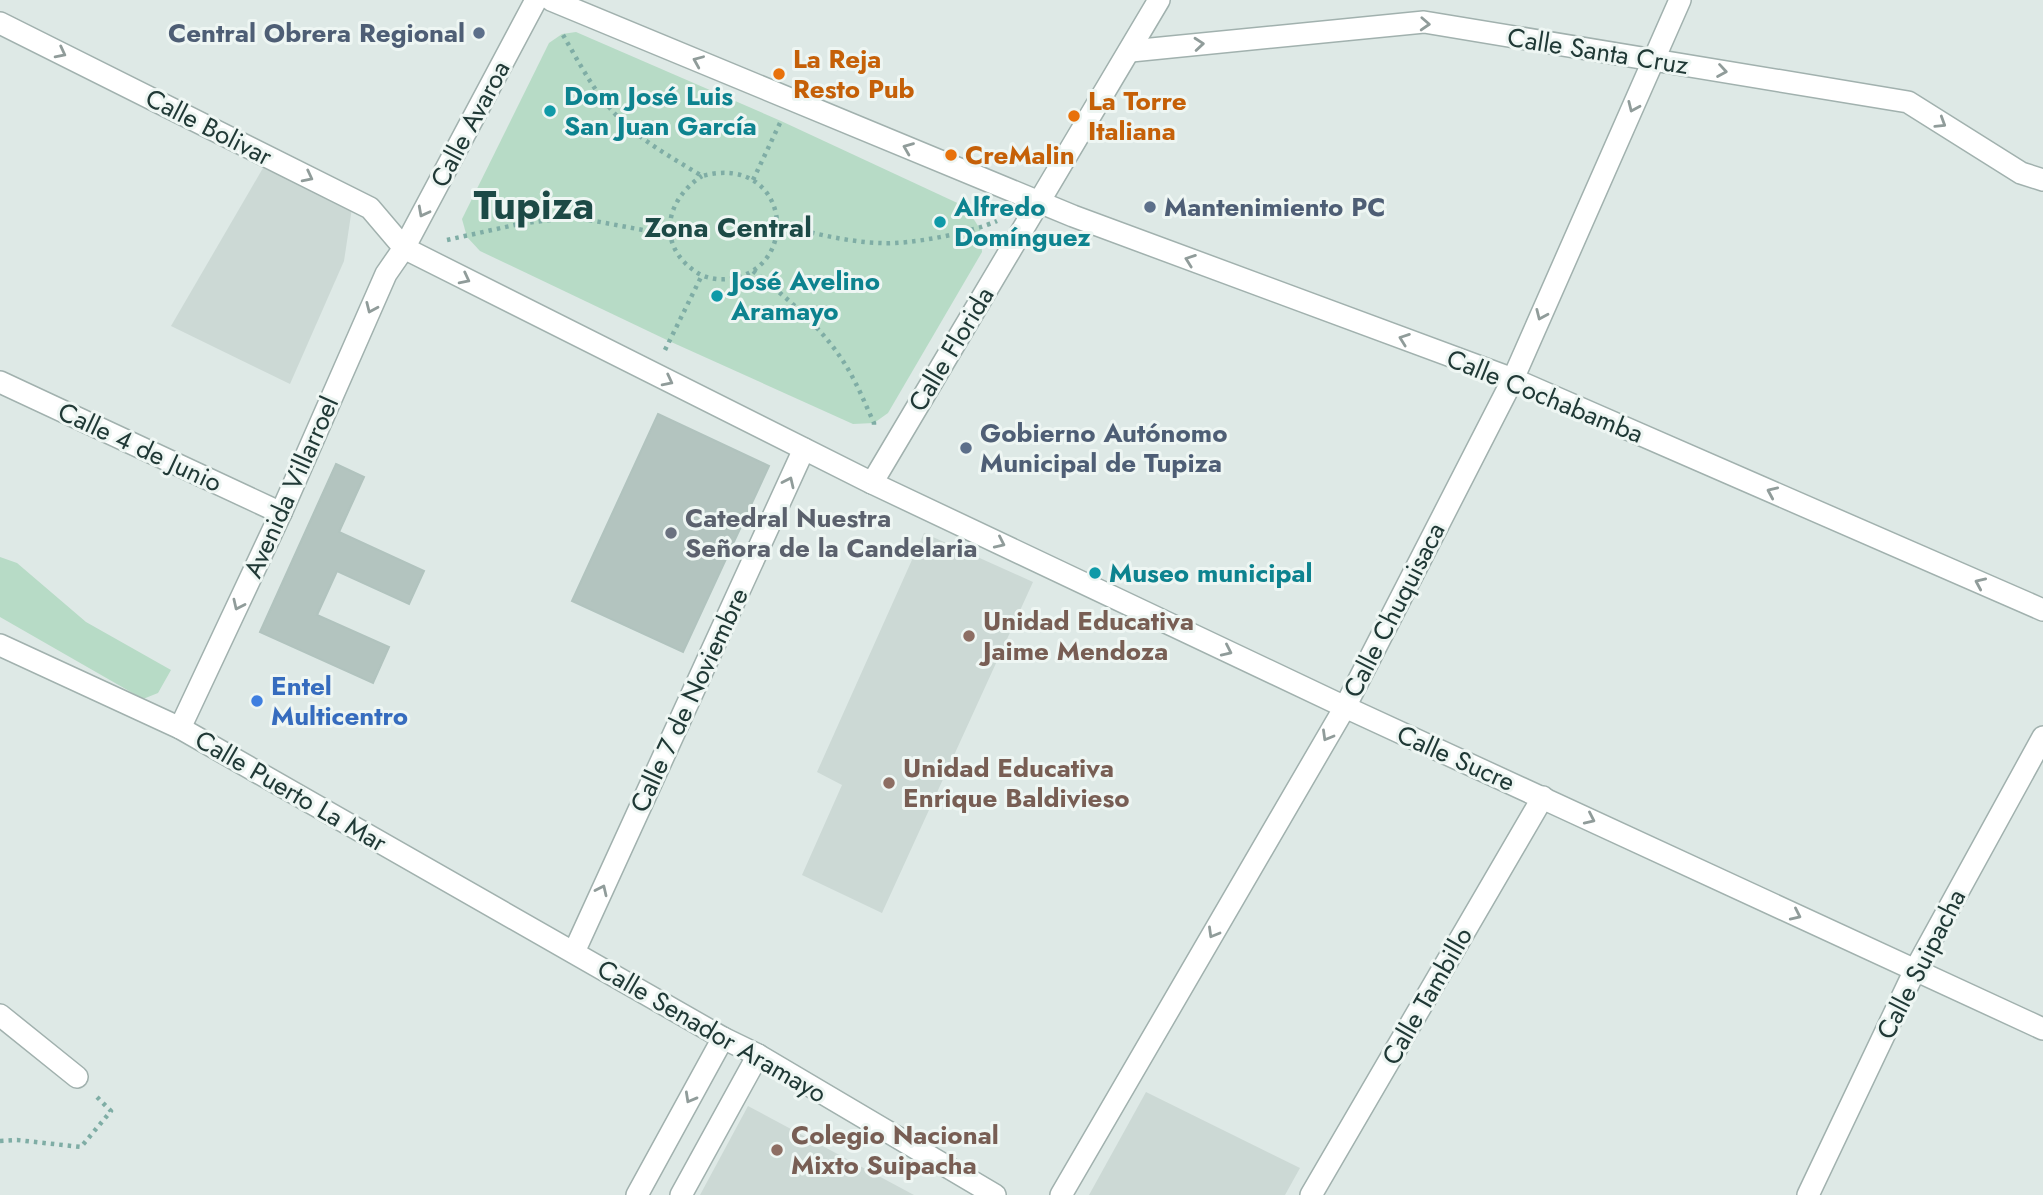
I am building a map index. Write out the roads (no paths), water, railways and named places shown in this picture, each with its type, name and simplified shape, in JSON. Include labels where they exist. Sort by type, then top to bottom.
[{"type":"street","name":"Calle Avaroa","points":[[404,248],[536,0]]},
{"type":"street","name":"Calle Cochabamba","points":[[551,0],[1039,202],[1513,379],[2043,610]]},
{"type":"street","name":"Calle Florida","points":[[872,483],[1160,0]]},
{"type":"street","name":"Calle Chuquisaca","points":[[1061,1195],[1345,707],[1513,379],[1681,0]]},
{"type":"street","name":"Calle Santa Cruz","points":[[1131,51],[1424,22],[1908,102],[2021,173],[2043,180]]},
{"type":"street","name":"Calle Bolivar","points":[[0,23],[370,208],[404,248]]},
{"type":"street","name":"Calle Sucre","points":[[404,248],[872,483],[1345,707],[2043,1029]]},
{"type":"street","name":"Avenida Villarroel","points":[[180,728],[281,513],[386,274],[404,248]]},
{"type":"street","name":"Calle 4 de Junio","points":[[0,382],[281,513]]},
{"type":"street","name":"Calle 7 de Noviembre","points":[[574,952],[804,449]]},
{"type":"street","name":"Calle Puerto La Mar","points":[[0,645],[180,728],[574,952]]},
{"type":"street","name":"Calle Suipacha","points":[[1808,1195],[1915,970],[2043,737]]},
{"type":"street","name":"Calle Tambillo","points":[[1311,1195],[1543,797]]},
{"type":"street","name":"Calle Senador Aramayo","points":[[574,952],[723,1038],[758,1055],[995,1195]]},
{"type":"street","points":[[0,1015],[76,1077]]},
{"type":"street","points":[[637,1195],[723,1038]]},
{"type":"street","points":[[681,1195],[758,1055]]},
{"type":"place","name":"Central Obrera Regional","points":[[479,33]]},
{"type":"place","name":"La Reja Resto Pub","points":[[779,74]]},
{"type":"place","name":"Dom José Luis San Juan García","points":[[550,111]]},
{"type":"place","name":"La Torre Italiana","points":[[1074,116]]},
{"type":"place","name":"CreMalin","points":[[951,155]]},
{"type":"place","name":"Mantenimiento PC","points":[[1150,207]]},
{"type":"place","name":"Alfredo Domínguez","points":[[940,222]]},
{"type":"place","name":"José Avelino Aramayo","points":[[717,296]]},
{"type":"place","name":"Gobierno Autónomo Municipal de Tupiza","points":[[966,448]]},
{"type":"place","name":"Catedral Nuestra Señora de la Candelaria","points":[[671,533]]},
{"type":"place","name":"Museo municipal","points":[[1095,573]]},
{"type":"place","name":"Unidad Educativa Jaime Mendoza","points":[[969,636]]},
{"type":"place","name":"Entel Multicentro","points":[[257,701]]},
{"type":"place","name":"Unidad Educativa Enrique Baldivieso","points":[[889,783]]},
{"type":"place","name":"Colegio Nacional Mixto Suipacha","points":[[777,1150]]},
{"type":"district","name":"Tupiza","points":[[534,205]]},
{"type":"district","name":"Zona Central","points":[[728,227]]}]
